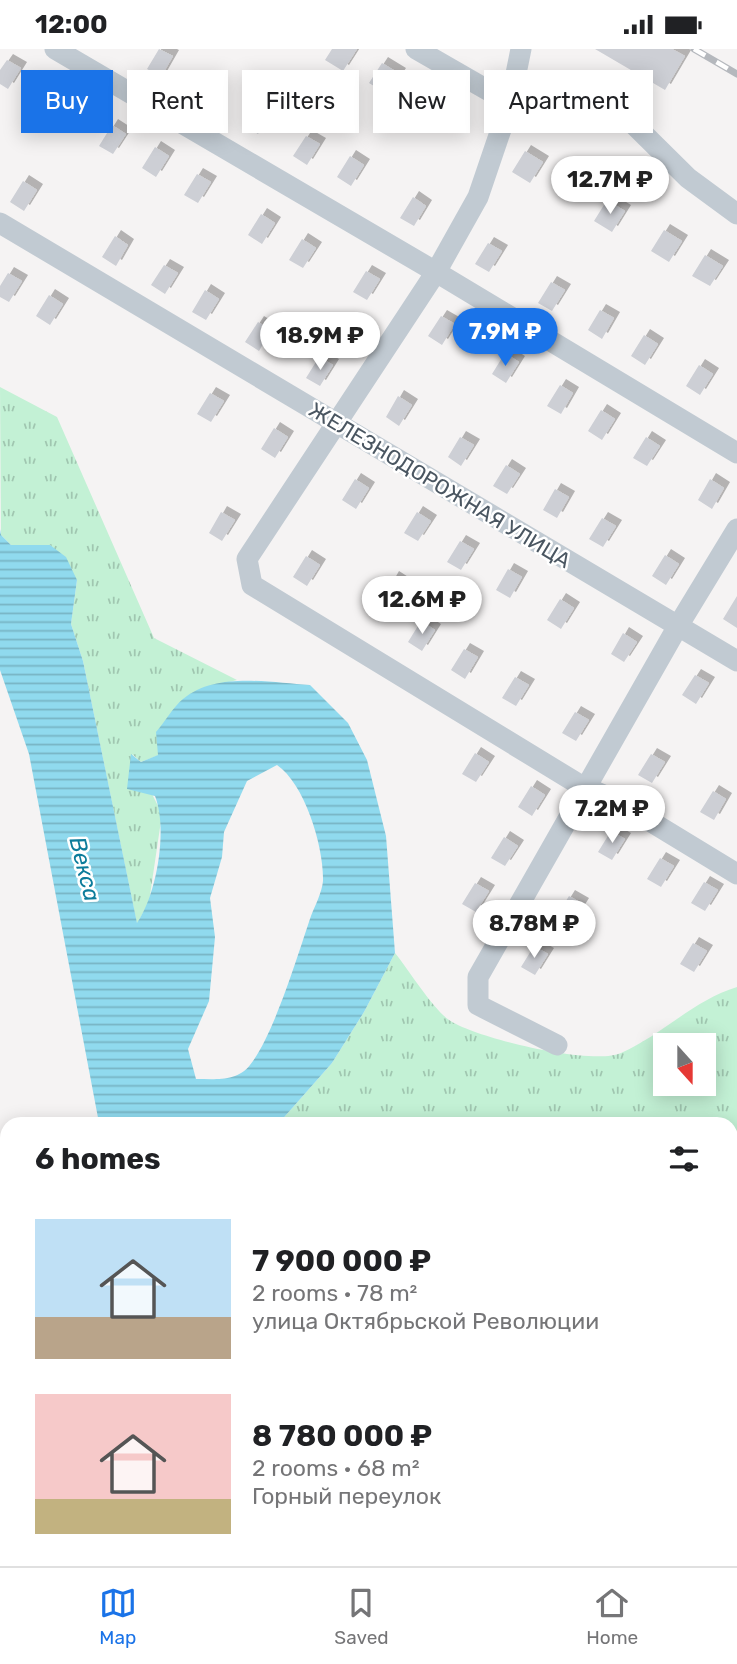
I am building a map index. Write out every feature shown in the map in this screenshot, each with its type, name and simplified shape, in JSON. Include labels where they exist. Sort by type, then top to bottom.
[{"type":"street","points":[[55,49],[436,272],[737,453]]},
{"type":"street","points":[[416,49],[484,88]]},
{"type":"street","points":[[517,70],[521,49]]},
{"type":"street","points":[[500,133],[478,197],[436,272],[247,559],[252,585],[294,614],[588,787],[617,801],[737,874]]},
{"type":"street","points":[[642,133],[688,178],[737,214]]},
{"type":"street","name":"ЖЕЛЕЗНОДОРОЖНАЯ УЛИЦА","points":[[0,223],[737,661]]},
{"type":"street","points":[[556,1045],[478,1005],[478,977],[678,626],[737,529]]},
{"type":"green space","points":[[0,387],[57,417],[154,638],[237,680],[201,689],[159,755],[141,762],[132,754],[162,814],[149,902],[137,924],[83,661],[71,624],[77,580],[50,545],[11,545],[1,535]]},
{"type":"green space","points":[[395,953],[443,1015],[483,1035],[561,1053],[606,1056],[621,1053],[653,1035],[653,1096],[716,1096],[716,1033],[656,1033],[706,1000],[737,987],[737,1117],[284,1117],[332,1063],[364,1012]]},
{"type":"water","name":"Векса","points":[[0,529],[1,535],[11,545],[50,545],[66,557],[77,580],[71,624],[83,661],[137,923],[155,879],[160,826],[155,796],[127,789],[131,754],[141,762],[158,755],[156,732],[179,702],[197,690],[228,682],[261,681],[310,685],[348,723],[367,760],[386,836],[395,953],[364,1012],[332,1063],[284,1117],[98,1117],[29,754],[0,670]],"holes":[[[277,765],[296,786],[316,834],[322,867],[321,890],[285,993],[259,1052],[239,1074],[225,1078],[196,1079],[188,1049],[209,1001],[215,937],[210,898],[222,857],[224,832],[247,781]]]},
{"type":"building","points":[[159,49],[173,56],[165,70],[147,69]]},
{"type":"building","points":[[332,49],[357,49],[344,70],[325,60]]},
{"type":"building","points":[[595,49],[672,49],[685,56],[665,90],[653,83],[653,70],[631,70]]},
{"type":"building","points":[[7,60],[21,68],[8,89],[0,84],[0,70]]},
{"type":"building","points":[[382,63],[393,70],[377,70]]},
{"type":"building","points":[[113,126],[126,134],[113,154],[99,146],[107,133],[113,133]]},
{"type":"building","points":[[306,136],[320,144],[307,165],[293,156]]},
{"type":"building","points":[[155,147],[169,156],[156,177],[142,168]]},
{"type":"building","points":[[525,151],[543,162],[530,183],[512,172]]},
{"type":"building","points":[[350,156],[364,165],[351,186],[337,177]]},
{"type":"building","points":[[197,174],[211,182],[198,203],[184,195]]},
{"type":"building","points":[[23,181],[37,190],[24,211],[10,202]]},
{"type":"building","points":[[413,197],[426,206],[414,226],[400,218]]},
{"type":"building","points":[[607,200],[625,211],[612,232],[594,221]]},
{"type":"building","points":[[261,214],[275,223],[262,244],[248,235]]},
{"type":"building","points":[[664,230],[682,241],[669,262],[651,251]]},
{"type":"building","points":[[115,236],[128,245],[116,266],[102,257]]},
{"type":"building","points":[[302,239],[316,248],[303,268],[289,260]]},
{"type":"building","points":[[488,243],[502,251],[489,272],[475,264]]},
{"type":"building","points":[[705,255],[723,266],[710,286],[692,276]]},
{"type":"building","points":[[164,265],[178,273],[165,294],[151,285]]},
{"type":"building","points":[[366,271],[380,279],[367,300],[353,292]]},
{"type":"building","points":[[8,273],[22,281],[9,302],[0,297],[0,286]]},
{"type":"building","points":[[551,282],[565,290],[552,311],[538,303]]},
{"type":"building","points":[[205,290],[219,299],[206,320],[192,312]]},
{"type":"building","points":[[49,295],[63,304],[50,325],[36,316]]},
{"type":"building","points":[[600,310],[614,318],[602,339],[588,330]]},
{"type":"building","points":[[441,316],[455,324],[442,345],[428,336]]},
{"type":"building","points":[[258,322],[271,330],[259,351],[245,342]]},
{"type":"building","points":[[644,335],[658,344],[645,365],[631,356]]},
{"type":"building","points":[[505,353],[519,362],[506,383],[492,374]]},
{"type":"building","points":[[319,357],[333,365],[320,386],[306,378]]},
{"type":"building","points":[[699,365],[713,374],[700,395],[686,386]]},
{"type":"building","points":[[560,385],[573,393],[561,414],[547,406]]},
{"type":"building","points":[[210,393],[224,401],[211,422],[197,414]]},
{"type":"building","points":[[398,396],[412,405],[399,426],[386,417]]},
{"type":"building","points":[[601,410],[615,419],[602,440],[588,431]]},
{"type":"building","points":[[274,428],[288,437],[275,458],[261,449]]},
{"type":"building","points":[[460,437],[474,445],[461,466],[448,457]]},
{"type":"building","points":[[646,437],[660,446],[647,466],[633,458]]},
{"type":"building","points":[[506,465],[520,474],[507,494],[493,486]]},
{"type":"building","points":[[355,479],[369,488],[356,509],[342,500]]},
{"type":"building","points":[[710,479],[724,488],[712,509],[698,500]]},
{"type":"building","points":[[555,489],[569,497],[557,518],[543,510]]},
{"type":"building","points":[[221,512],[235,520],[222,541],[209,533]]},
{"type":"building","points":[[417,512],[431,521],[418,541],[404,533]]},
{"type":"building","points":[[602,518],[616,526],[603,547],[589,539]]},
{"type":"building","points":[[460,541],[474,549],[461,570],[447,562]]},
{"type":"building","points":[[665,555],[679,564],[666,585],[652,576]]},
{"type":"building","points":[[306,556],[320,565],[307,586],[293,577]]},
{"type":"building","points":[[508,569],[522,577],[510,598],[496,590]]},
{"type":"building","points":[[393,577],[407,586],[394,607],[381,598]]},
{"type":"building","points":[[737,596],[737,628],[723,619]]},
{"type":"building","points":[[560,599],[574,608],[561,629],[547,620]]},
{"type":"building","points":[[421,621],[435,630],[422,651],[408,642]]},
{"type":"building","points":[[623,633],[637,642],[624,662],[611,654]]},
{"type":"building","points":[[464,649],[478,657],[465,679],[451,670]]},
{"type":"building","points":[[695,675],[709,683],[696,704],[682,695]]},
{"type":"building","points":[[515,677],[529,685],[516,706],[502,698]]},
{"type":"building","points":[[575,712],[589,720],[576,741],[562,733]]},
{"type":"building","points":[[475,753],[489,762],[476,782],[462,774]]},
{"type":"building","points":[[651,754],[665,762],[652,783],[638,775]]},
{"type":"building","points":[[531,786],[545,795],[532,816],[518,807]]},
{"type":"building","points":[[713,791],[726,799],[714,820],[700,812]]},
{"type":"building","points":[[611,831],[625,839],[612,860],[598,852]]},
{"type":"building","points":[[504,837],[518,846],[505,866],[491,858]]},
{"type":"building","points":[[660,858],[674,866],[661,887],[647,879]]},
{"type":"building","points":[[704,882],[718,890],[705,911],[691,903]]},
{"type":"building","points":[[475,883],[489,891],[476,912],[462,904]]},
{"type":"building","points":[[569,896],[583,904],[570,925],[556,917]]},
{"type":"building","points":[[693,943],[707,951],[694,972],[680,964]]},
{"type":"building","points":[[534,946],[548,954],[535,975],[521,967]]},
{"type":"railway","points":[[694,49],[737,74]]}]
